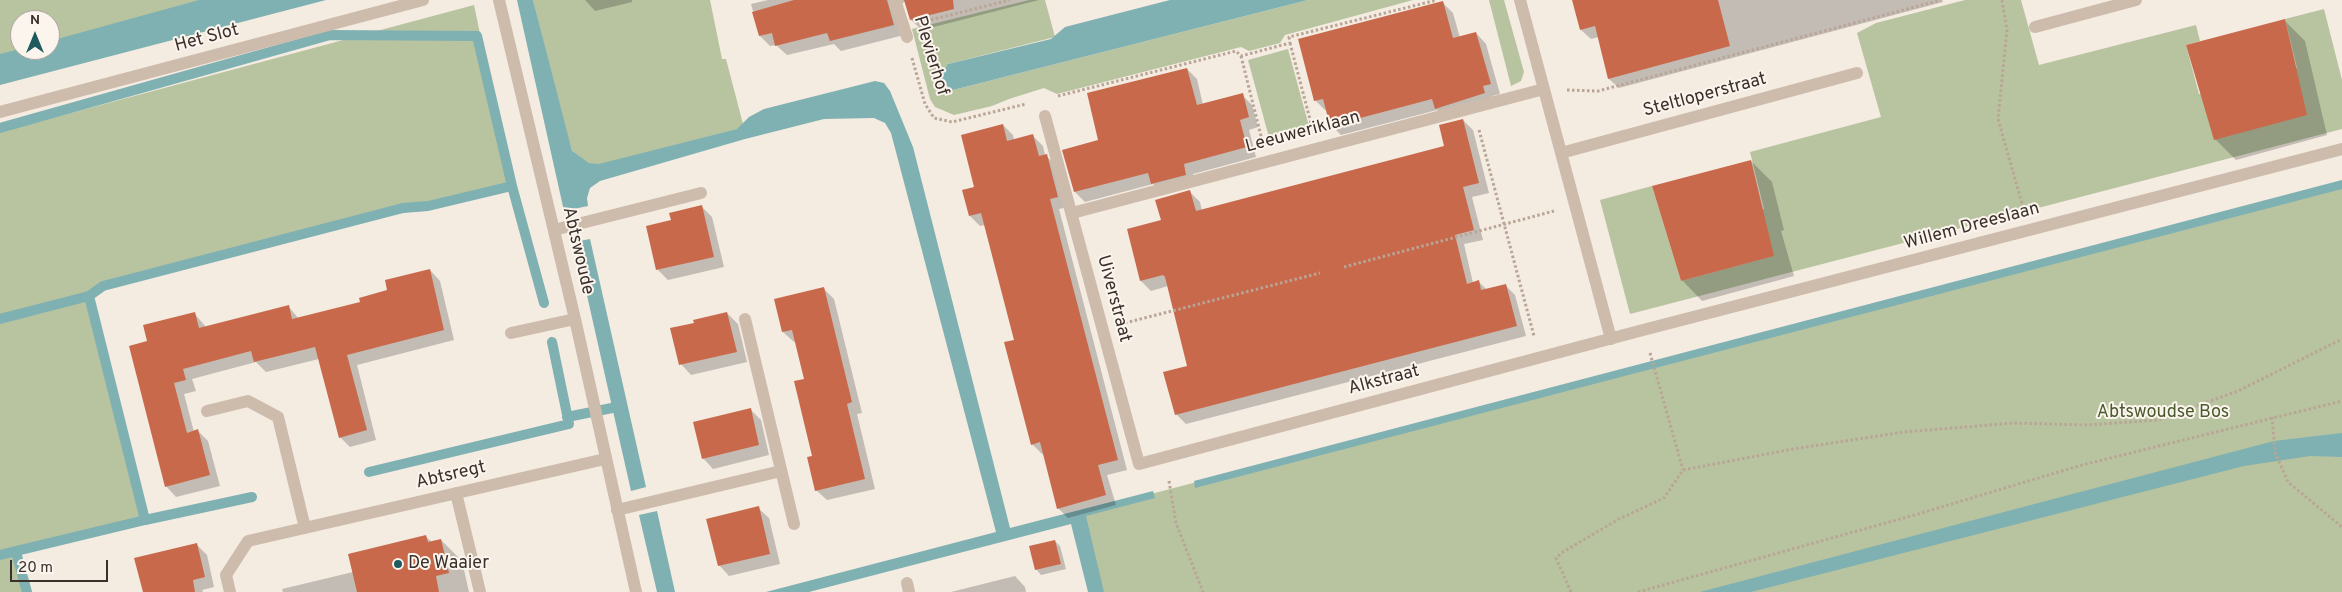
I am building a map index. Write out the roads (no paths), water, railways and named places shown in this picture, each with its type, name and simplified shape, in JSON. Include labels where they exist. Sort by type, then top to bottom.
[{"type":"street","name":"Het Slot","points":[[0,112],[423,0]]},
{"type":"street","name":"Abtswoude","points":[[499,0],[575,319],[636,592]]},
{"type":"street","name":"Plevierhof","points":[[895,0],[905,32]]},
{"type":"street","points":[[1520,0],[1611,339]]},
{"type":"street","points":[[2035,27],[2136,0]]},
{"type":"street","name":"Steltloperstraat","points":[[1561,153],[1858,73]]},
{"type":"street","name":"Leeuweriklaan","points":[[1072,213],[1544,89]]},
{"type":"street","name":"Uiverstraat","points":[[1045,116],[1138,464],[1165,457]]},
{"type":"street","name":"Willem Dreeslaan","points":[[1611,339],[2342,149]]},
{"type":"street","points":[[554,230],[701,193]]},
{"type":"street","points":[[511,333],[575,319]]},
{"type":"street","points":[[744,319],[794,524]]},
{"type":"street","name":"Alkstraat","points":[[1165,457],[1611,339]]},
{"type":"street","points":[[207,411],[248,401],[278,417],[305,528]]},
{"type":"street","name":"Abtsregt","points":[[230,592],[226,576],[248,541],[605,459]]},
{"type":"street","points":[[617,510],[781,470]]},
{"type":"street","points":[[456,493],[480,592]]},
{"type":"water","points":[[199,0],[326,0],[0,85],[0,54],[10,52],[10,60],[60,60],[60,38]]},
{"type":"water","points":[[517,0],[533,0],[572,151],[589,163],[599,164],[737,129],[749,117],[764,109],[875,81],[884,83],[890,91],[913,147],[1010,528],[1153,491],[1155,498],[1086,516],[1104,592],[1088,592],[1071,524],[809,592],[766,592],[996,532],[891,133],[885,123],[874,118],[824,119],[745,139],[600,181],[590,188],[587,198],[588,206],[564,211]]},
{"type":"water","points":[[1170,0],[1308,0],[953,90],[943,83],[941,77],[948,64],[1051,39],[1065,27]]},
{"type":"water","points":[[2342,180],[2342,189],[1195,488],[1194,481]]},
{"type":"water","points":[[590,239],[646,487],[631,491],[575,242]]},
{"type":"water","points":[[2342,433],[2342,457],[2310,456],[2244,466],[1751,592],[1700,592],[2274,441]]},
{"type":"water","points":[[657,511],[675,592],[657,592],[639,515]]},
{"type":"waterway","points":[[0,128],[330,35],[477,36],[512,186],[428,206],[403,208],[103,286],[89,296],[0,319]]},
{"type":"waterway","points":[[512,186],[544,303]]},
{"type":"waterway","points":[[0,555],[145,520],[89,296]]},
{"type":"waterway","points":[[369,472],[569,424],[552,342]]},
{"type":"waterway","points":[[567,417],[612,408]]},
{"type":"waterway","points":[[145,520],[252,497]]},
{"type":"waterway","points":[[16,552],[27,592]]},
{"type":"place","name":"De Waaier","points":[[398,564]]},
{"type":"park label","name":"Abtswoudse Bos","points":[[2163,413]]}]
